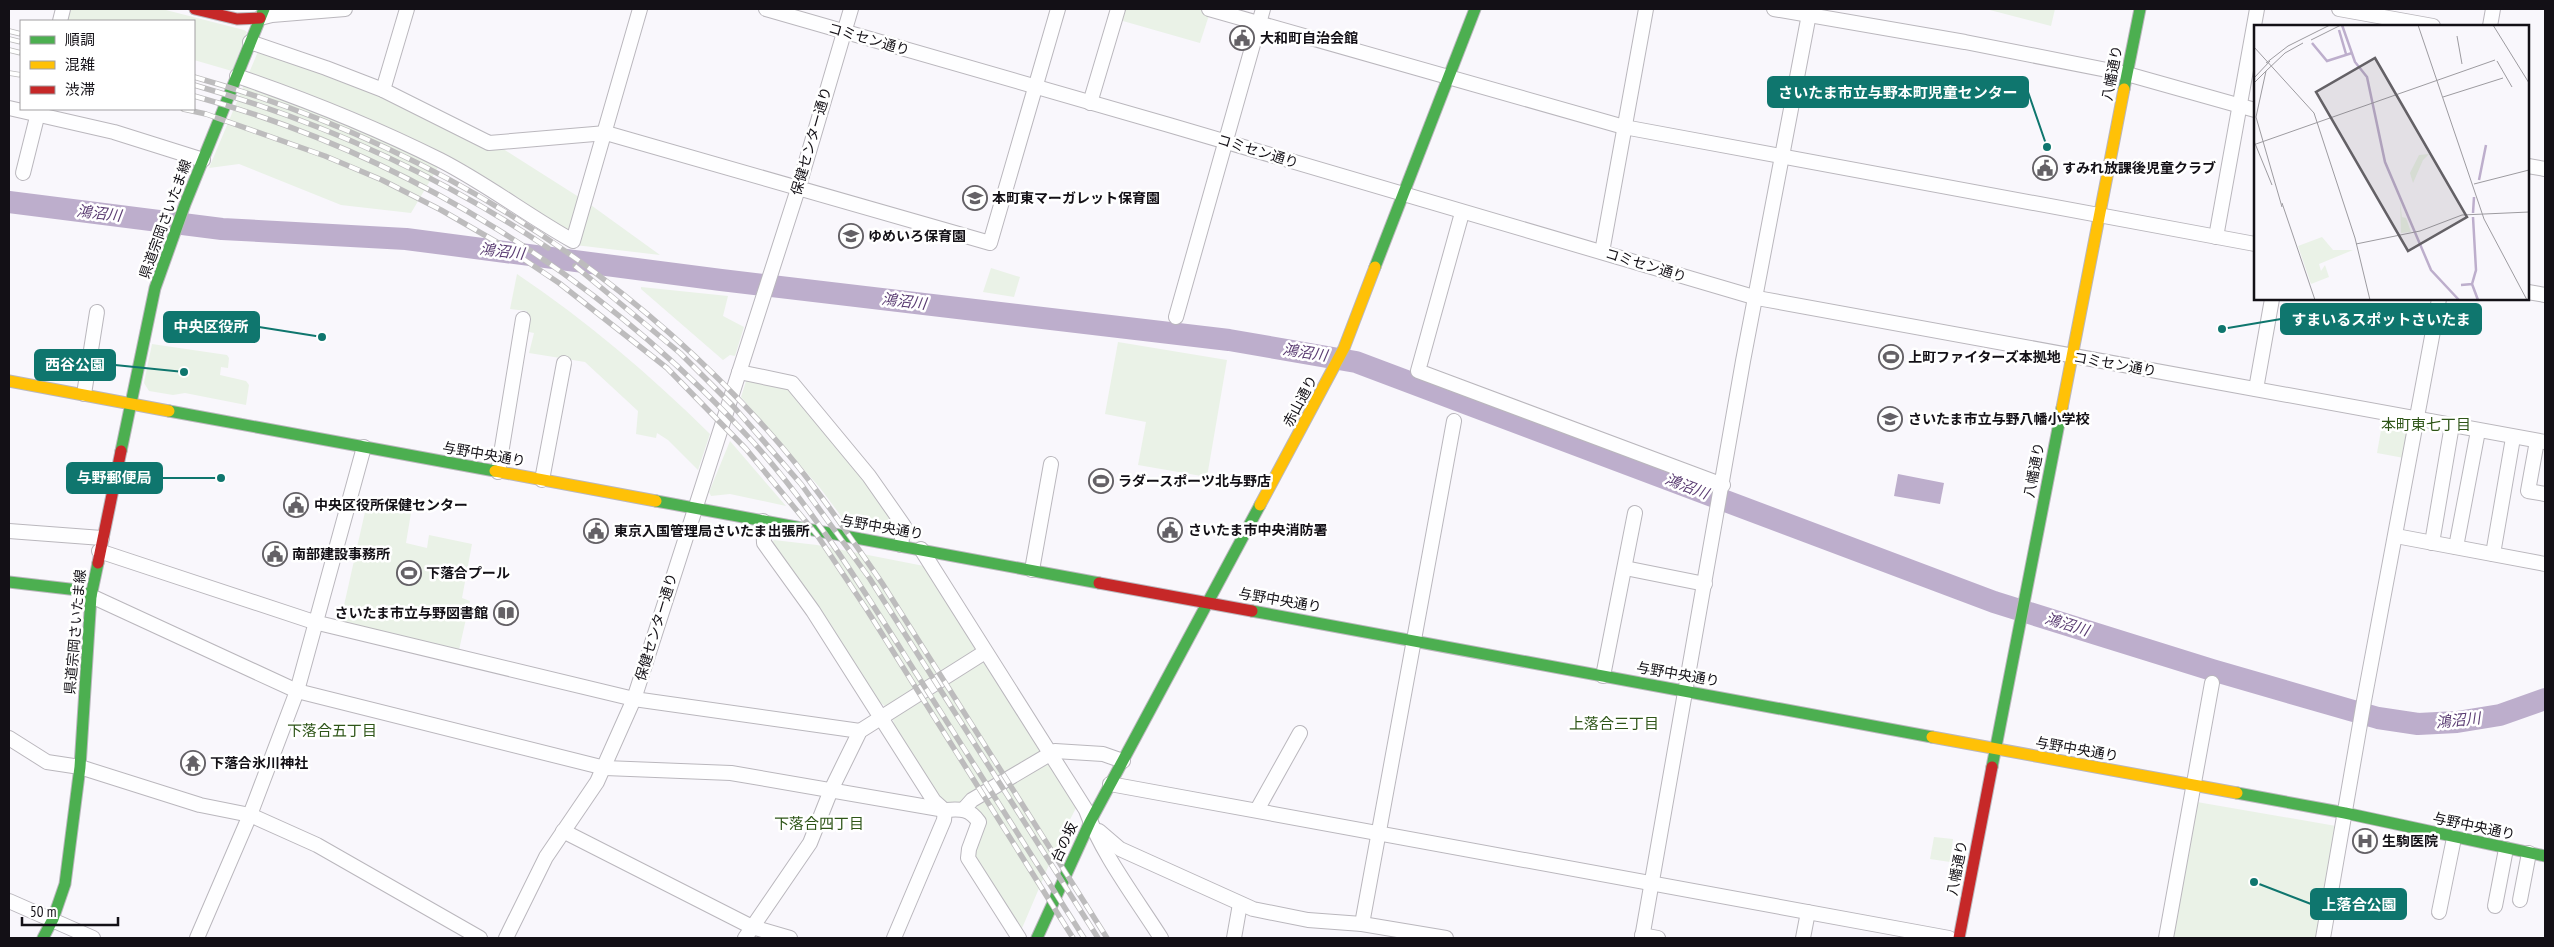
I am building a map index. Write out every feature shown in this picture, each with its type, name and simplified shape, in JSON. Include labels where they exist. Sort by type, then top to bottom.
[{"type":"street","points":[[195,9],[237,19],[262,13],[272,15],[345,9]]},
{"type":"street","points":[[383,90],[407,9]]},
{"type":"street","points":[[237,76],[326,108],[441,161],[513,202],[573,241],[606,133],[640,9]]},
{"type":"street","name":"コミセン通り","points":[[766,9],[1035,88],[1225,141],[1462,213],[1757,298],[2072,357],[2416,418],[2513,438],[2541,441]]},
{"type":"street","name":"保健センター通り","points":[[506,938],[546,857],[598,782],[634,699],[798,189],[851,9]]},
{"type":"street","points":[[250,42],[383,90],[489,143],[606,133],[990,243],[1058,9]]},
{"type":"street","points":[[1090,103],[1118,9]]},
{"type":"street","points":[[1209,9],[1624,127],[2254,244]]},
{"type":"street","points":[[1176,317],[1263,9]]},
{"type":"street","name":"赤山通り","points":[[1123,761],[1344,348],[1475,9]]},
{"type":"street","points":[[1602,252],[1646,9]]},
{"type":"street","points":[[1774,9],[1809,12],[2127,74],[2254,110]]},
{"type":"street","name":"八幡通り","points":[[1958,938],[2140,9]]},
{"type":"street","points":[[2254,25],[2257,9]]},
{"type":"street","points":[[2339,9],[2427,25]]},
{"type":"street","points":[[2490,25],[2493,9]]},
{"type":"street","points":[[1658,938],[1642,937],[1718,514],[1743,362],[1757,298],[1809,12]]},
{"type":"street","name":"県道宗岡さいたま線","points":[[43,938],[53,919],[65,884],[80,767],[91,596],[100,545],[132,403],[155,288],[168,247],[262,13]]},
{"type":"street","points":[[2216,237],[2254,26]]},
{"type":"street","points":[[24,110],[114,132],[203,160]]},
{"type":"street","points":[[23,173],[38,112]]},
{"type":"street","points":[[2529,166],[2545,169]]},
{"type":"street","points":[[1462,213],[1418,370],[1722,486]]},
{"type":"street","points":[[2529,292],[2545,295]]},
{"type":"street","points":[[2256,389],[2272,300]]},
{"type":"street","points":[[2323,938],[2364,702],[2439,300]]},
{"type":"street","points":[[84,394],[97,312]]},
{"type":"street","points":[[498,472],[523,319]]},
{"type":"street","points":[[542,480],[564,363]]},
{"type":"street","points":[[739,372],[792,383],[869,476],[904,526],[901,545]]},
{"type":"street","name":"与野中央通り","points":[[9,381],[1208,603],[1413,639],[1603,676],[2345,813],[2454,838],[2545,856]]},
{"type":"street","points":[[1362,924],[1454,421]]},
{"type":"street","points":[[2432,543],[2452,426]]},
{"type":"street","points":[[2456,547],[2478,431]]},
{"type":"street","points":[[2494,554],[2513,438]]},
{"type":"street","points":[[2541,441],[2528,491],[2545,494]]},
{"type":"street","points":[[197,938],[250,815],[297,691],[314,622],[364,447]]},
{"type":"street","points":[[1032,570],[1052,464]]},
{"type":"street","points":[[1603,676],[1635,512]]},
{"type":"street","points":[[763,520],[764,543],[813,611],[934,801],[945,810]]},
{"type":"street","points":[[9,531],[100,545],[314,622],[634,699],[860,731]]},
{"type":"street","points":[[2396,536],[2545,564]]},
{"type":"street","points":[[921,549],[1086,810],[1090,822],[1161,938]]},
{"type":"street","points":[[1625,568],[1705,584]]},
{"type":"street","points":[[9,582],[78,590],[297,691],[605,768],[731,773],[945,810],[964,809],[972,813],[979,822],[969,849],[968,858],[1019,938]]},
{"type":"street","points":[[748,933],[810,843],[831,790],[860,731],[985,652]]},
{"type":"street","points":[[2166,938],[2212,682]]},
{"type":"street","points":[[1257,810],[1300,733]]},
{"type":"street","points":[[9,738],[47,762],[80,767],[200,805],[250,815],[317,845],[480,938]]},
{"type":"street","points":[[964,809],[972,800],[1055,751],[1103,754],[1123,761]]},
{"type":"street","name":"台の坂","points":[[1037,938],[1090,822],[1123,761]]},
{"type":"street","points":[[1110,784],[1949,938]]},
{"type":"street","points":[[894,938],[944,820],[945,810]]},
{"type":"street","points":[[1090,822],[1120,849],[1253,909],[1308,920],[1362,924],[1446,938]]},
{"type":"street","points":[[564,831],[748,933],[790,938]]},
{"type":"street","points":[[2439,912],[2454,838]]},
{"type":"street","points":[[2495,906],[2506,849]]},
{"type":"street","points":[[2520,900],[2529,853]]},
{"type":"street","points":[[9,901],[94,938]]},
{"type":"street","points":[[1234,938],[1240,904]]},
{"type":"street","points":[[1803,938],[1808,912]]},
{"type":"shaded area","points":[[67,9],[162,9],[247,32],[232,71],[195,60],[195,20],[64,20]]},
{"type":"shaded area","points":[[1122,9],[1198,9],[1210,12],[1200,43],[1123,21],[1120,16]]},
{"type":"shaded area","points":[[1986,9],[2055,9],[2051,26]]},
{"type":"shaded area","points":[[259,49],[327,72],[500,147],[582,199],[572,231],[566,232],[514,195],[444,157],[411,213],[341,205],[239,164],[209,168]]},
{"type":"shaded area","points":[[588,203],[660,255],[575,245]]},
{"type":"shaded area","points":[[991,268],[1020,277],[1014,297],[983,292]]},
{"type":"shaded area","points":[[517,274],[593,330],[664,391],[710,434],[698,470],[668,440],[657,433],[656,438],[636,434],[638,411],[585,362],[529,353],[534,333],[524,331],[527,311],[510,309]]},
{"type":"shaded area","points":[[641,287],[728,296],[723,316],[744,327],[735,356],[730,355],[723,360]]},
{"type":"shaded area","points":[[1118,342],[1227,360],[1207,477],[1138,465],[1146,422],[1105,414]]},
{"type":"shaded area","points":[[152,344],[227,355],[229,358],[228,368],[221,367],[220,375],[246,381],[249,385],[246,405],[185,393],[173,395],[149,391],[144,383]]},
{"type":"shaded area","points":[[747,378],[789,385],[833,434],[899,529],[844,520],[820,488],[741,397]]},
{"type":"shaded area","points":[[2383,419],[2411,424],[2404,458],[2377,453]]},
{"type":"shaded area","points":[[730,441],[786,506],[730,494],[711,496],[709,492]]},
{"type":"shaded area","points":[[1898,474],[1944,483],[1940,504],[1894,496]]},
{"type":"shaded area","name":"下落合プール","points":[[367,503],[411,513],[406,543],[427,548],[429,535],[472,544],[462,598],[470,601],[459,650],[340,623]]},
{"type":"shaded area","points":[[774,540],[817,545],[924,566],[1076,808],[1060,839],[1020,933],[976,862],[974,850],[984,819],[958,804],[943,803],[894,726],[890,712],[879,702],[814,602],[772,542]]},
{"type":"shaded area","points":[[2197,802],[2336,826],[2316,938],[2172,938]]},
{"type":"shaded area","points":[[1934,837],[1953,839],[1950,862],[1930,859]]},
{"type":"waterway","name":"鴻沼川","points":[[9,202],[222,229],[406,239],[721,280],[1229,340],[1356,362],[1994,602],[2212,670],[2378,718],[2418,724],[2457,722],[2500,715],[2545,699]]},
{"type":"railway","points":[[9,31],[20,34]]},
{"type":"railway","points":[[9,39],[20,42]]},
{"type":"railway","points":[[9,50],[20,53]]},
{"type":"railway","points":[[9,73],[20,75]]},
{"type":"railway","points":[[195,77],[277,103],[356,135],[433,171],[507,213],[578,260],[645,312],[709,369],[769,432],[814,487],[855,544],[882,583],[1107,938]]},
{"type":"railway","points":[[195,85],[287,115],[377,153],[464,197],[548,248]]},
{"type":"railway","points":[[195,96],[274,121],[351,152],[426,188],[498,230],[567,276],[633,327],[695,382],[776,468],[818,524],[877,611],[1084,938]]},
{"type":"railway","points":[[188,110],[206,114],[325,156],[382,180],[441,210],[507,248],[559,283],[667,368],[746,449],[817,535],[867,610],[1073,938]]},
{"type":"railway","points":[[575,266],[680,353],[733,406],[801,484],[870,579],[1098,938]]},
{"type":"traffic: fast","points":[[121,451],[155,288],[185,204],[264,9]]},
{"type":"traffic: fast","points":[[1375,267],[1475,9]]},
{"type":"traffic: fast","points":[[2124,89],[2140,9]]},
{"type":"traffic: fast","points":[[1992,767],[2062,408]]},
{"type":"traffic: fast","points":[[169,411],[495,471]]},
{"type":"traffic: fast","points":[[656,501],[1099,583]]},
{"type":"traffic: fast","points":[[1037,938],[1090,822],[1260,505]]},
{"type":"traffic: fast","points":[[43,938],[53,919],[65,884],[80,767],[91,596],[98,563]]},
{"type":"traffic: fast","points":[[9,582],[78,590],[91,596]]},
{"type":"traffic: fast","points":[[1252,611],[1932,737]]},
{"type":"traffic: fast","points":[[2237,793],[2345,813],[2545,856]]},
{"type":"traffic: slow","points":[[2062,408],[2124,89]]},
{"type":"traffic: slow","points":[[1260,505],[1344,348],[1375,267]]},
{"type":"traffic: slow","points":[[9,381],[169,411]]},
{"type":"traffic: slow","points":[[495,471],[656,501]]},
{"type":"traffic: slow","points":[[1932,737],[2237,793]]},
{"type":"traffic: jam","points":[[195,9],[237,19],[260,18]]},
{"type":"traffic: jam","points":[[98,563],[121,451]]},
{"type":"traffic: jam","points":[[1099,583],[1252,611]]},
{"type":"traffic: jam","points":[[1959,938],[1992,767]]},
{"type":"place","name":"大和町自治会館","points":[[1242,38]]},
{"type":"place","name":"さいたま市立与野本町児童センター","points":[[2047,147]]},
{"type":"place","name":"すみれ放課後児童クラブ","points":[[2045,168]]},
{"type":"place","name":"本町東マーガレット保育園","points":[[975,198]]},
{"type":"place","name":"ゆめいろ保育園","points":[[851,236]]},
{"type":"place","name":"すまいるスポットさいたま","points":[[2222,329]]},
{"type":"place","name":"中央区役所","points":[[322,337]]},
{"type":"place","name":"上町ファイターズ本拠地","points":[[1891,357]]},
{"type":"place","name":"西谷公園","points":[[184,372]]},
{"type":"place","name":"さいたま市立与野八幡小学校","points":[[1890,419]]},
{"type":"place","name":"与野郵便局","points":[[221,478]]},
{"type":"place","name":"ラダースポーツ北与野店","points":[[1101,481]]},
{"type":"place","name":"中央区役所保健センター","points":[[296,505]]},
{"type":"place","name":"さいたま市中央消防署","points":[[1170,530]]},
{"type":"place","name":"東京入国管理局さいたま出張所","points":[[596,531]]},
{"type":"place","name":"南部建設事務所","points":[[275,554]]},
{"type":"place","name":"下落合プール","points":[[409,573]]},
{"type":"place","name":"さいたま市立与野図書館","points":[[506,613]]},
{"type":"place","name":"下落合氷川神社","points":[[193,763]]},
{"type":"place","name":"生駒医院","points":[[2365,841]]},
{"type":"place","name":"上落合公園","points":[[2254,882]]},
{"type":"district","name":"本町東七丁目","points":[[2426,424]]},
{"type":"district","name":"上落合三丁目","points":[[1614,723]]},
{"type":"district","name":"下落合五丁目","points":[[332,730]]},
{"type":"district","name":"下落合四丁目","points":[[819,823]]}]
